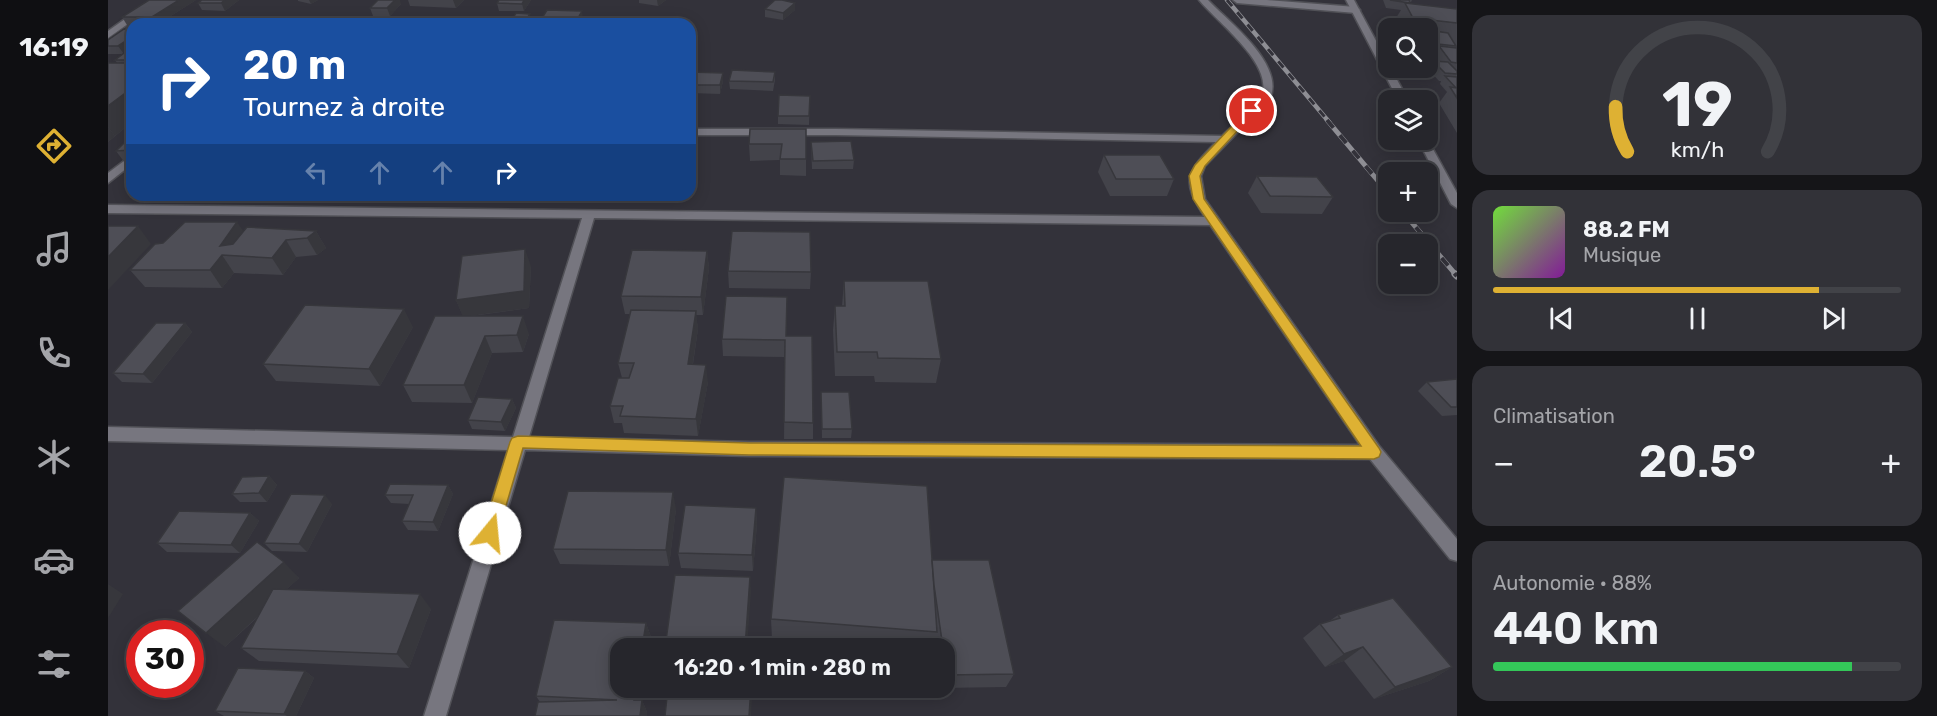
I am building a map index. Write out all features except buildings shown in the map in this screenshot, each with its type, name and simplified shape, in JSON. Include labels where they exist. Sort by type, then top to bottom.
[{"type":"street","points":[[1203,0],[1261,60],[1268,85],[1266,97],[1200,165],[1195,176],[1199,199],[1374,452],[1457,553]]},
{"type":"street","points":[[1237,0],[1356,10]]},
{"type":"street","points":[[1350,0],[1398,90]]},
{"type":"street","points":[[108,35],[126,22]]},
{"type":"street","points":[[696,132],[836,132],[1224,140]]},
{"type":"street","points":[[1428,150],[1457,204]]},
{"type":"street","points":[[108,179],[126,163]]},
{"type":"street","points":[[108,209],[1214,221]]},
{"type":"street","points":[[435,716],[589,215]]},
{"type":"street","points":[[108,434],[762,449],[1374,452]]},
{"type":"railway","points":[[1227,0],[1329,122]]},
{"type":"railway","points":[[1327,120],[1378,181]]},
{"type":"railway","points":[[1411,222],[1456,275]]},
{"type":"route","points":[[490,533],[518,442],[750,449],[1374,452],[1199,199],[1195,176],[1200,165],[1252,111]]}]
